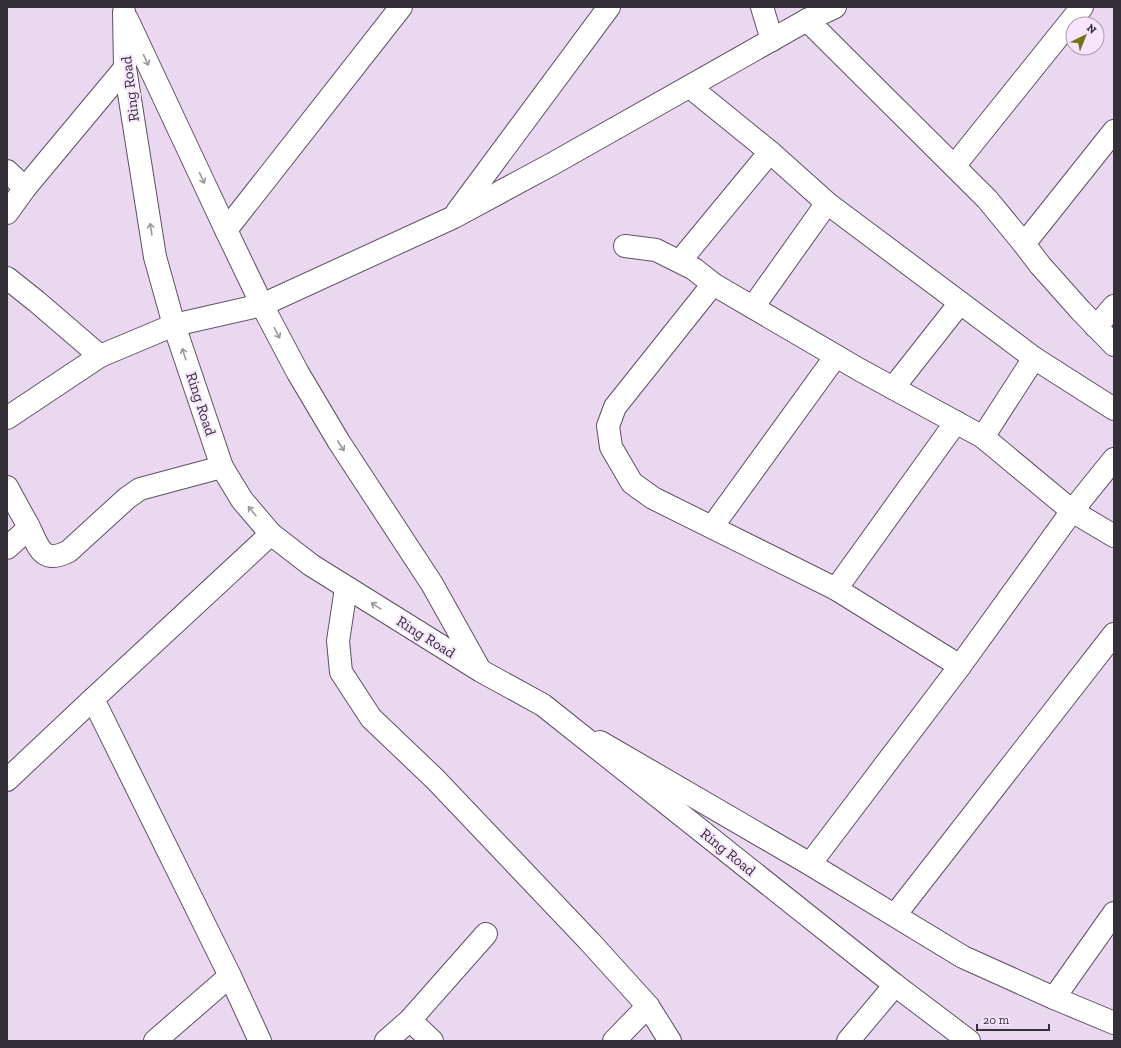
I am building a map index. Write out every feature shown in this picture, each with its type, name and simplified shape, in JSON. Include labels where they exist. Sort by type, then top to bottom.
[{"type":"street","points":[[226,230],[401,7]]},
{"type":"street","points":[[454,217],[609,7]]},
{"type":"street","points":[[762,7],[772,40]]},
{"type":"street","points":[[7,418],[100,356],[174,325],[262,305],[454,217],[554,163],[807,20],[835,7]]},
{"type":"street","points":[[955,165],[1082,7]]},
{"type":"street","name":"Ring Road","points":[[123,10],[262,305],[298,373],[339,442],[432,584],[480,671]]},
{"type":"street","name":"Ring Road","points":[[123,10],[125,68],[155,257],[174,325],[222,467],[242,500],[271,534],[311,565],[480,671],[543,705],[895,985],[969,1041]]},
{"type":"street","points":[[807,20],[955,165],[987,199],[1040,265],[1114,345]]},
{"type":"street","points":[[7,213],[25,188],[125,68]]},
{"type":"street","points":[[690,87],[770,152],[827,203],[1034,358],[1114,409]]},
{"type":"street","points":[[1024,244],[1114,131]]},
{"type":"street","points":[[680,261],[770,152]]},
{"type":"street","points":[[7,171],[25,188]]},
{"type":"street","points":[[754,307],[827,203]]},
{"type":"street","points":[[624,246],[656,250],[680,261],[694,269],[713,284],[836,356],[983,437],[1072,511],[1114,536]]},
{"type":"street","points":[[7,278],[100,356]]},
{"type":"street","points":[[713,284],[615,407],[608,426],[611,447],[632,482],[653,498],[836,589],[960,666]]},
{"type":"street","points":[[893,388],[960,303]]},
{"type":"street","points":[[1096,327],[1114,306]]},
{"type":"street","points":[[712,527],[836,356]]},
{"type":"street","points":[[983,437],[1034,358]]},
{"type":"street","points":[[836,589],[956,422]]},
{"type":"street","points":[[810,864],[960,666],[1072,511],[1114,459]]},
{"type":"street","points":[[7,487],[40,550],[49,555],[60,556],[69,551],[127,498],[140,489],[222,467]]},
{"type":"street","points":[[7,548],[29,528]]},
{"type":"street","points":[[7,780],[271,534]]},
{"type":"street","points":[[346,588],[338,640],[341,672],[371,718],[435,779],[590,942],[648,1006],[670,1041]]},
{"type":"street","points":[[895,915],[1114,634]]},
{"type":"street","points":[[93,699],[230,976],[260,1041]]},
{"type":"street","points":[[563,720],[810,864],[963,957],[1114,1023]]},
{"type":"street","points":[[1054,998],[1114,913]]},
{"type":"street","points":[[386,1041],[410,1020],[486,934]]},
{"type":"street","points":[[155,1041],[230,976]]},
{"type":"street","points":[[848,1041],[895,985]]},
{"type":"street","points":[[614,1041],[648,1006]]},
{"type":"street","points":[[410,1020],[432,1041]]}]
